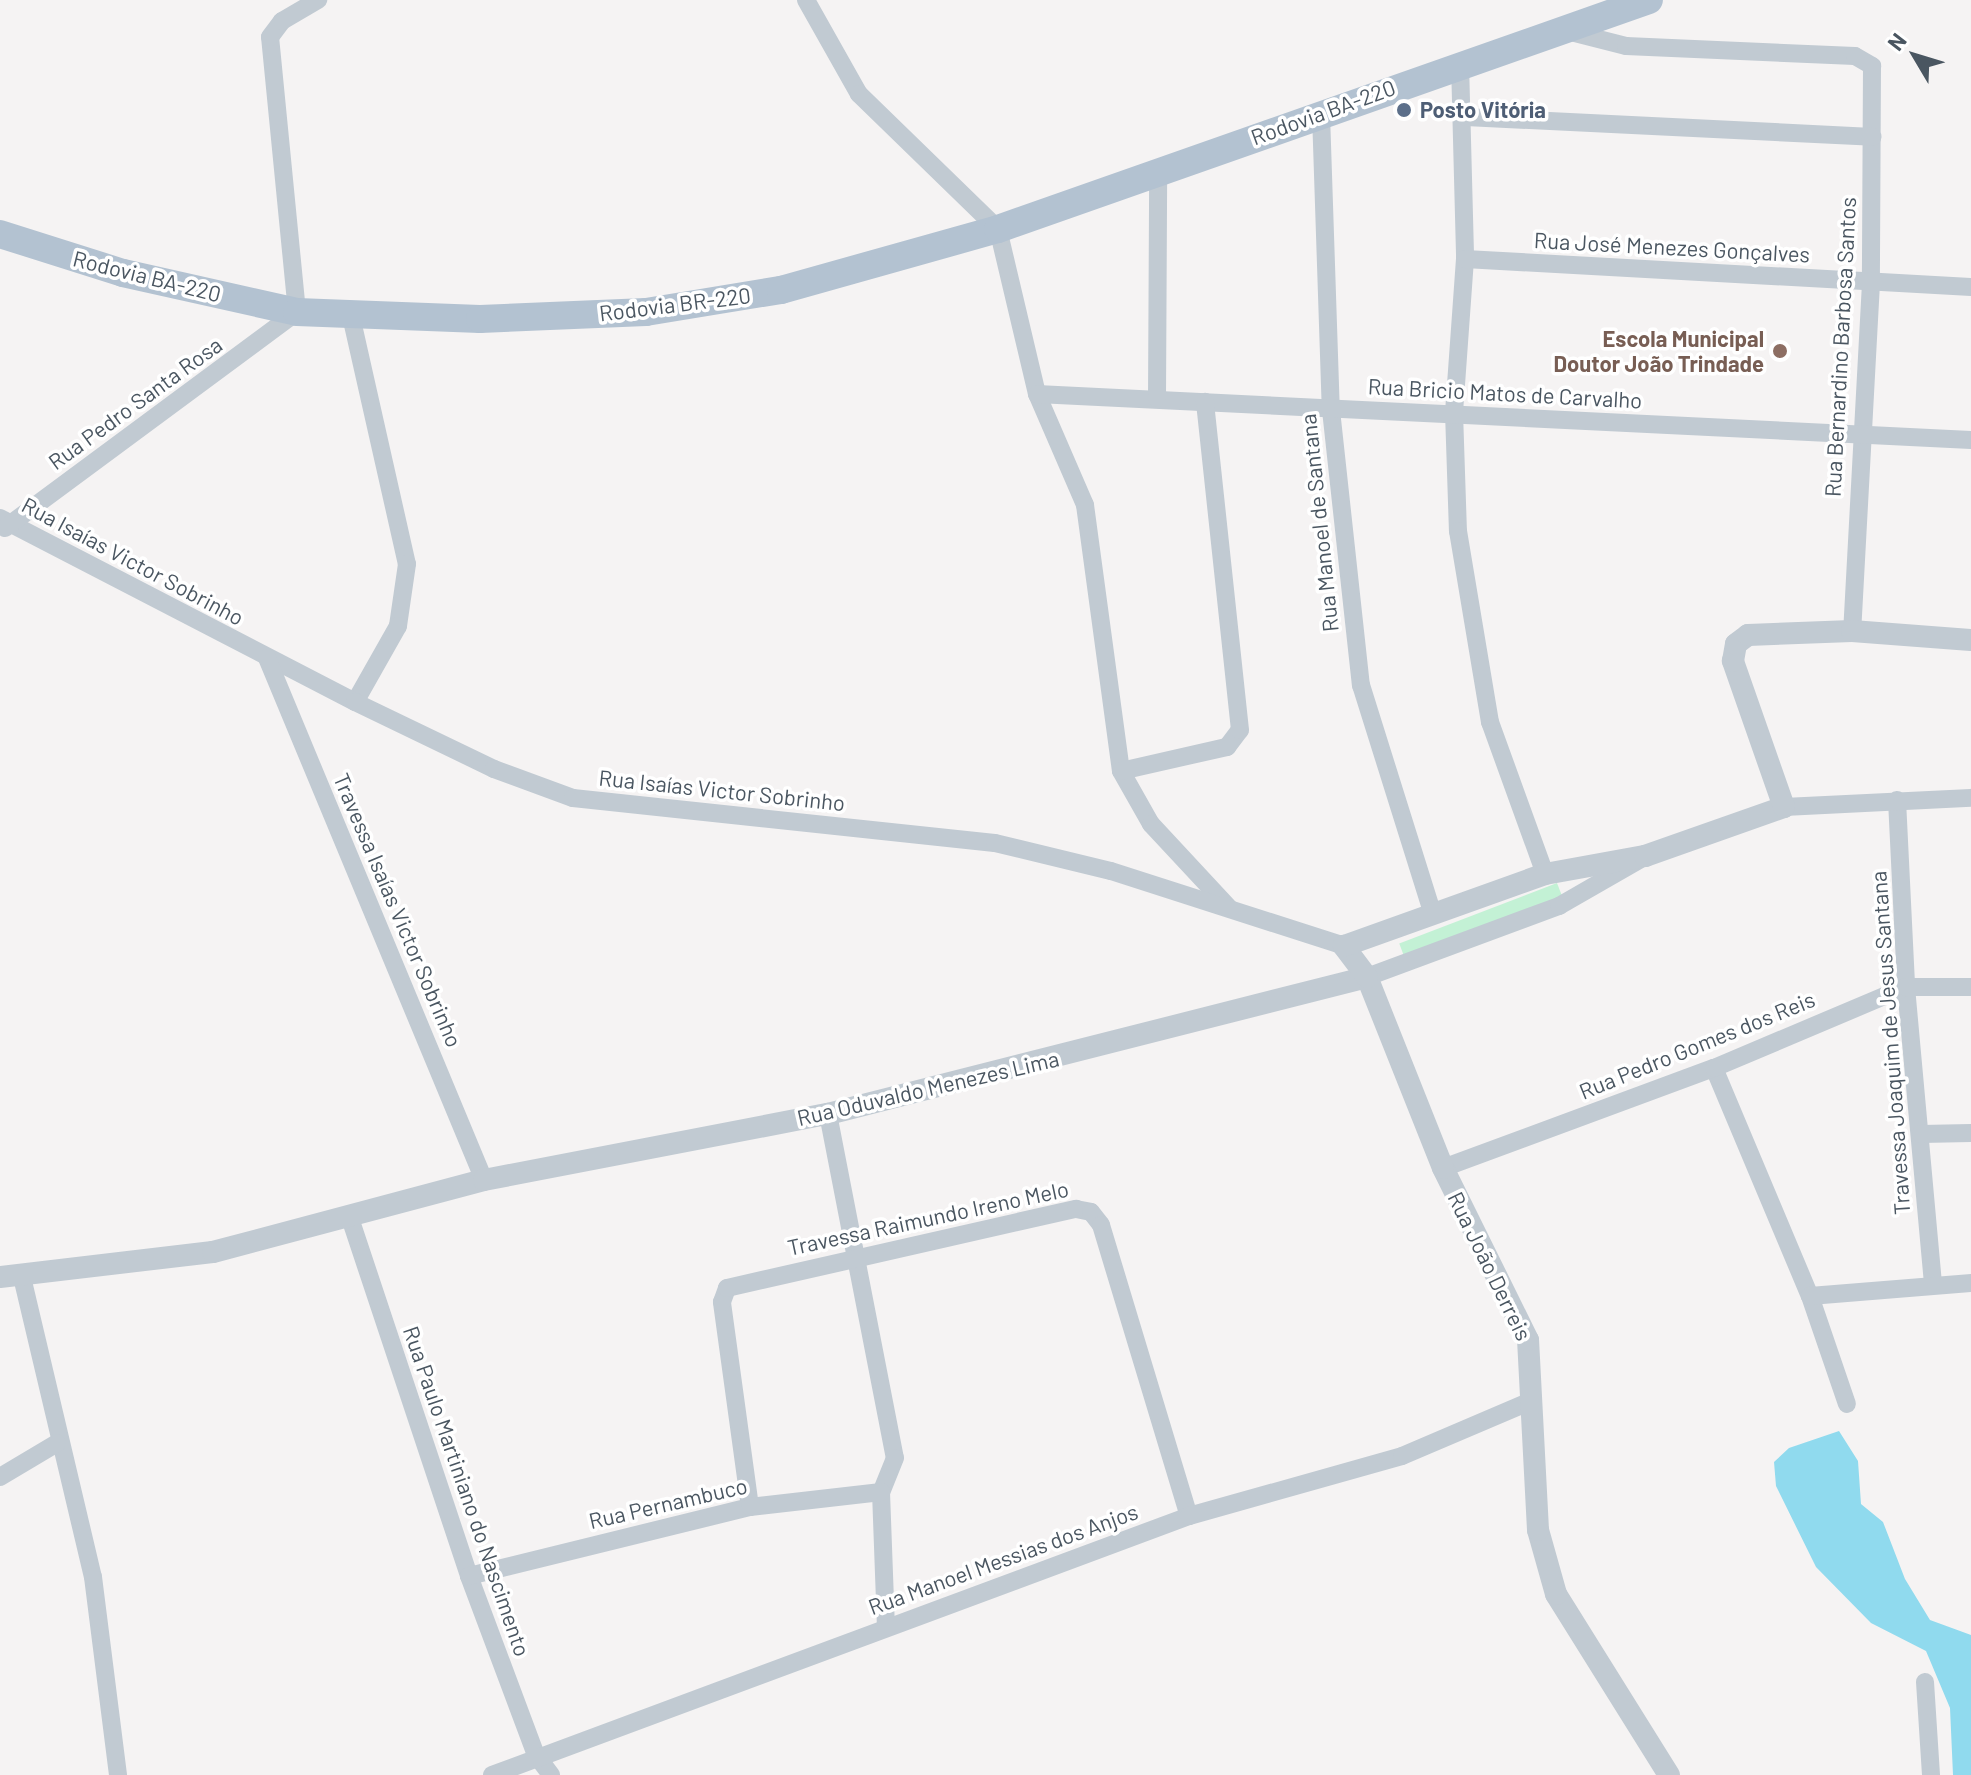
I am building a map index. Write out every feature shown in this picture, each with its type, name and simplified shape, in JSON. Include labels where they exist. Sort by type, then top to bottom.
[{"type":"main road","name":"Rodovia BA-220","points":[[998,229],[1460,63],[1649,0]]},
{"type":"main road","name":"Rodovia BR-220","points":[[297,312],[518,319],[646,312],[781,290],[998,229]]},
{"type":"main road","name":"Rodovia BA-220","points":[[0,234],[123,273],[297,312]]},
{"type":"street","points":[[297,312],[270,37],[282,21],[318,0]]},
{"type":"street","points":[[806,0],[859,94],[998,229],[1037,394],[1085,505],[1121,771],[1151,824],[1229,909]]},
{"type":"street","name":"Rua Bernardino Barbosa Santos","points":[[1558,29],[1626,46],[1855,56],[1872,66],[1871,283],[1859,436],[1852,631]]},
{"type":"street","points":[[1460,63],[1466,117],[1465,259],[1454,412],[1458,531],[1475,650],[1499,757],[1545,874]]},
{"type":"street","name":"Rua Manoel de Santana","points":[[1321,114],[1331,410],[1361,685],[1433,915]]},
{"type":"street","points":[[1466,117],[1873,137]]},
{"type":"street","points":[[1157,398],[1158,170]]},
{"type":"street","name":"Rua José Menezes Gonçalves","points":[[1465,259],[1971,287]]},
{"type":"street","name":"Rua Pedro Santa Rosa","points":[[4,524],[297,312]]},
{"type":"street","points":[[351,316],[407,564],[398,626],[355,702]]},
{"type":"street","name":"Rua Bricio Matos de Carvalho","points":[[1037,394],[1157,398],[1331,410],[1454,412],[1971,440]]},
{"type":"street","points":[[1121,771],[1227,747],[1240,730],[1205,402]]},
{"type":"street","name":"Rua Isaías Victor Sobrinho","points":[[4,524],[494,769],[573,798],[995,843],[1229,909],[1344,946]]},
{"type":"street","points":[[1784,807],[1733,652],[1748,635],[1852,631],[1971,640]]},
{"type":"street","name":"Travessa Isaías Victor Sobrinho","points":[[267,658],[484,1180]]},
{"type":"street","points":[[1344,946],[1545,874],[1645,856],[1784,807],[1971,798]]},
{"type":"street","name":"Travessa Joaquim de Jesus Santana","points":[[1897,800],[1906,987],[1933,1283]]},
{"type":"street","points":[[1367,977],[1559,906],[1645,856]]},
{"type":"street","name":"Rua João Derreis","points":[[1344,946],[1367,977],[1443,1168],[1528,1340],[1538,1530],[1556,1594],[1669,1775]]},
{"type":"street","name":"Rua Oduvaldo Menezes Lima","points":[[11,1277],[166,1261],[350,1218],[484,1180],[828,1114],[1367,977]]},
{"type":"street","name":"Rua Pedro Gomes dos Reis","points":[[1443,1168],[1714,1068],[1906,987],[1971,987]]},
{"type":"street","points":[[1714,1068],[1810,1296],[1847,1404]]},
{"type":"street","points":[[828,1114],[895,1458],[881,1492],[886,1627]]},
{"type":"street","points":[[1921,1134],[1971,1133]]},
{"type":"street","name":"Travessa Raimundo Ireno Melo","points":[[750,1507],[723,1294],[740,1281],[855,1261],[1076,1209],[1091,1212],[1101,1225],[1189,1516]]},
{"type":"street","name":"Rua Paulo Martiniano do Nascimento","points":[[350,1218],[469,1576],[536,1755],[551,1775]]},
{"type":"street","points":[[11,1277],[93,1577],[118,1775]]},
{"type":"street","points":[[1810,1296],[1933,1283],[1971,1283]]},
{"type":"street","name":"Rua Manoel Messias dos Anjos","points":[[492,1775],[536,1755],[1189,1516],[1387,1461],[1533,1400]]},
{"type":"street","points":[[0,1477],[57,1443]]},
{"type":"street","name":"Rua Pernambuco","points":[[469,1576],[750,1507],[881,1492]]},
{"type":"street","points":[[1925,1682],[1931,1775]]},
{"type":"green space","points":[[1557,883],[1562,896],[1404,957],[1399,944]]},
{"type":"water","points":[[1839,1431],[1858,1461],[1861,1504],[1883,1522],[1905,1579],[1930,1620],[1971,1635],[1971,1775],[1953,1775],[1950,1708],[1926,1651],[1871,1623],[1816,1567],[1776,1486],[1774,1462],[1789,1448]]},
{"type":"place","name":"Posto Vitória","points":[[1404,110]]},
{"type":"place","name":"Escola Municipal Doutor João Trindade","points":[[1780,351]]}]
